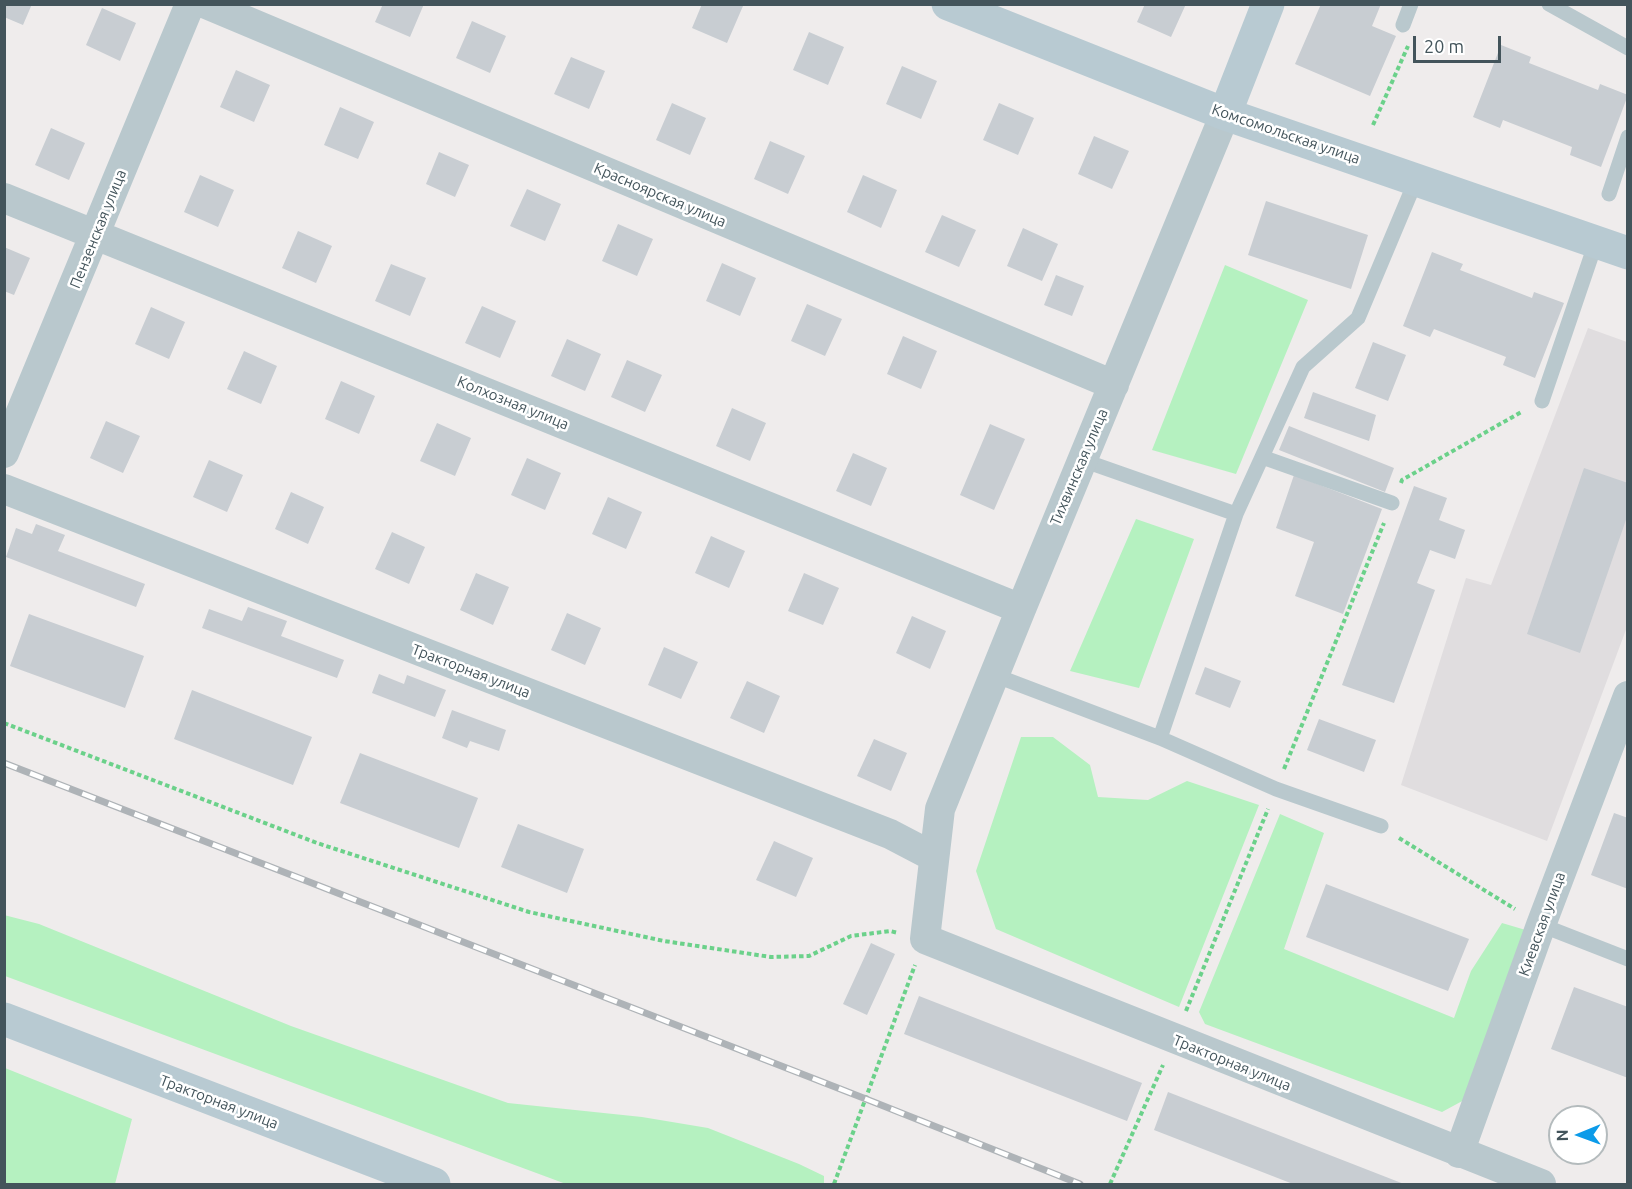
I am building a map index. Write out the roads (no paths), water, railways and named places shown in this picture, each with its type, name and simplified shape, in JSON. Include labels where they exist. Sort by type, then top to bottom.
[{"type":"main road","name":"Комсомольская улица","points":[[948,4],[1226,114],[1628,253]]},
{"type":"main road","name":"Тихвинская улица","points":[[1226,114],[1268,4]]},
{"type":"main road","name":"Тракторная улица","points":[[4,1019],[435,1185]]},
{"type":"street","name":"Пензенская улица","points":[[4,453],[190,4]]},
{"type":"street","name":"Красноярская улица","points":[[206,4],[1114,385]]},
{"type":"street","name":"Тихвинская улица","points":[[925,939],[940,809],[1226,114]]},
{"type":"street","name":"Колхозная улица","points":[[4,198],[1021,609]]},
{"type":"street","name":"Тракторная улица","points":[[4,489],[890,834],[934,857]]},
{"type":"street","name":"Киевская улица","points":[[1459,1153],[1541,925],[1628,696]]},
{"type":"street","name":"Тракторная улица","points":[[925,939],[1541,1185]]},
{"type":"lane","points":[[1403,25],[1411,4]]},
{"type":"lane","points":[[1549,4],[1628,48]]},
{"type":"lane","points":[[1609,195],[1628,137]]},
{"type":"lane","points":[[1160,738],[1236,514],[1303,367],[1359,318],[1416,180]]},
{"type":"lane","points":[[1542,401],[1596,242]]},
{"type":"lane","points":[[1262,457],[1392,503]]},
{"type":"lane","points":[[1082,460],[1236,514]]},
{"type":"lane","points":[[994,675],[1160,738],[1276,789],[1381,826]]},
{"type":"lane","points":[[1541,925],[1628,959]]},
{"type":"railway","points":[[4,763],[1080,1184]]}]
